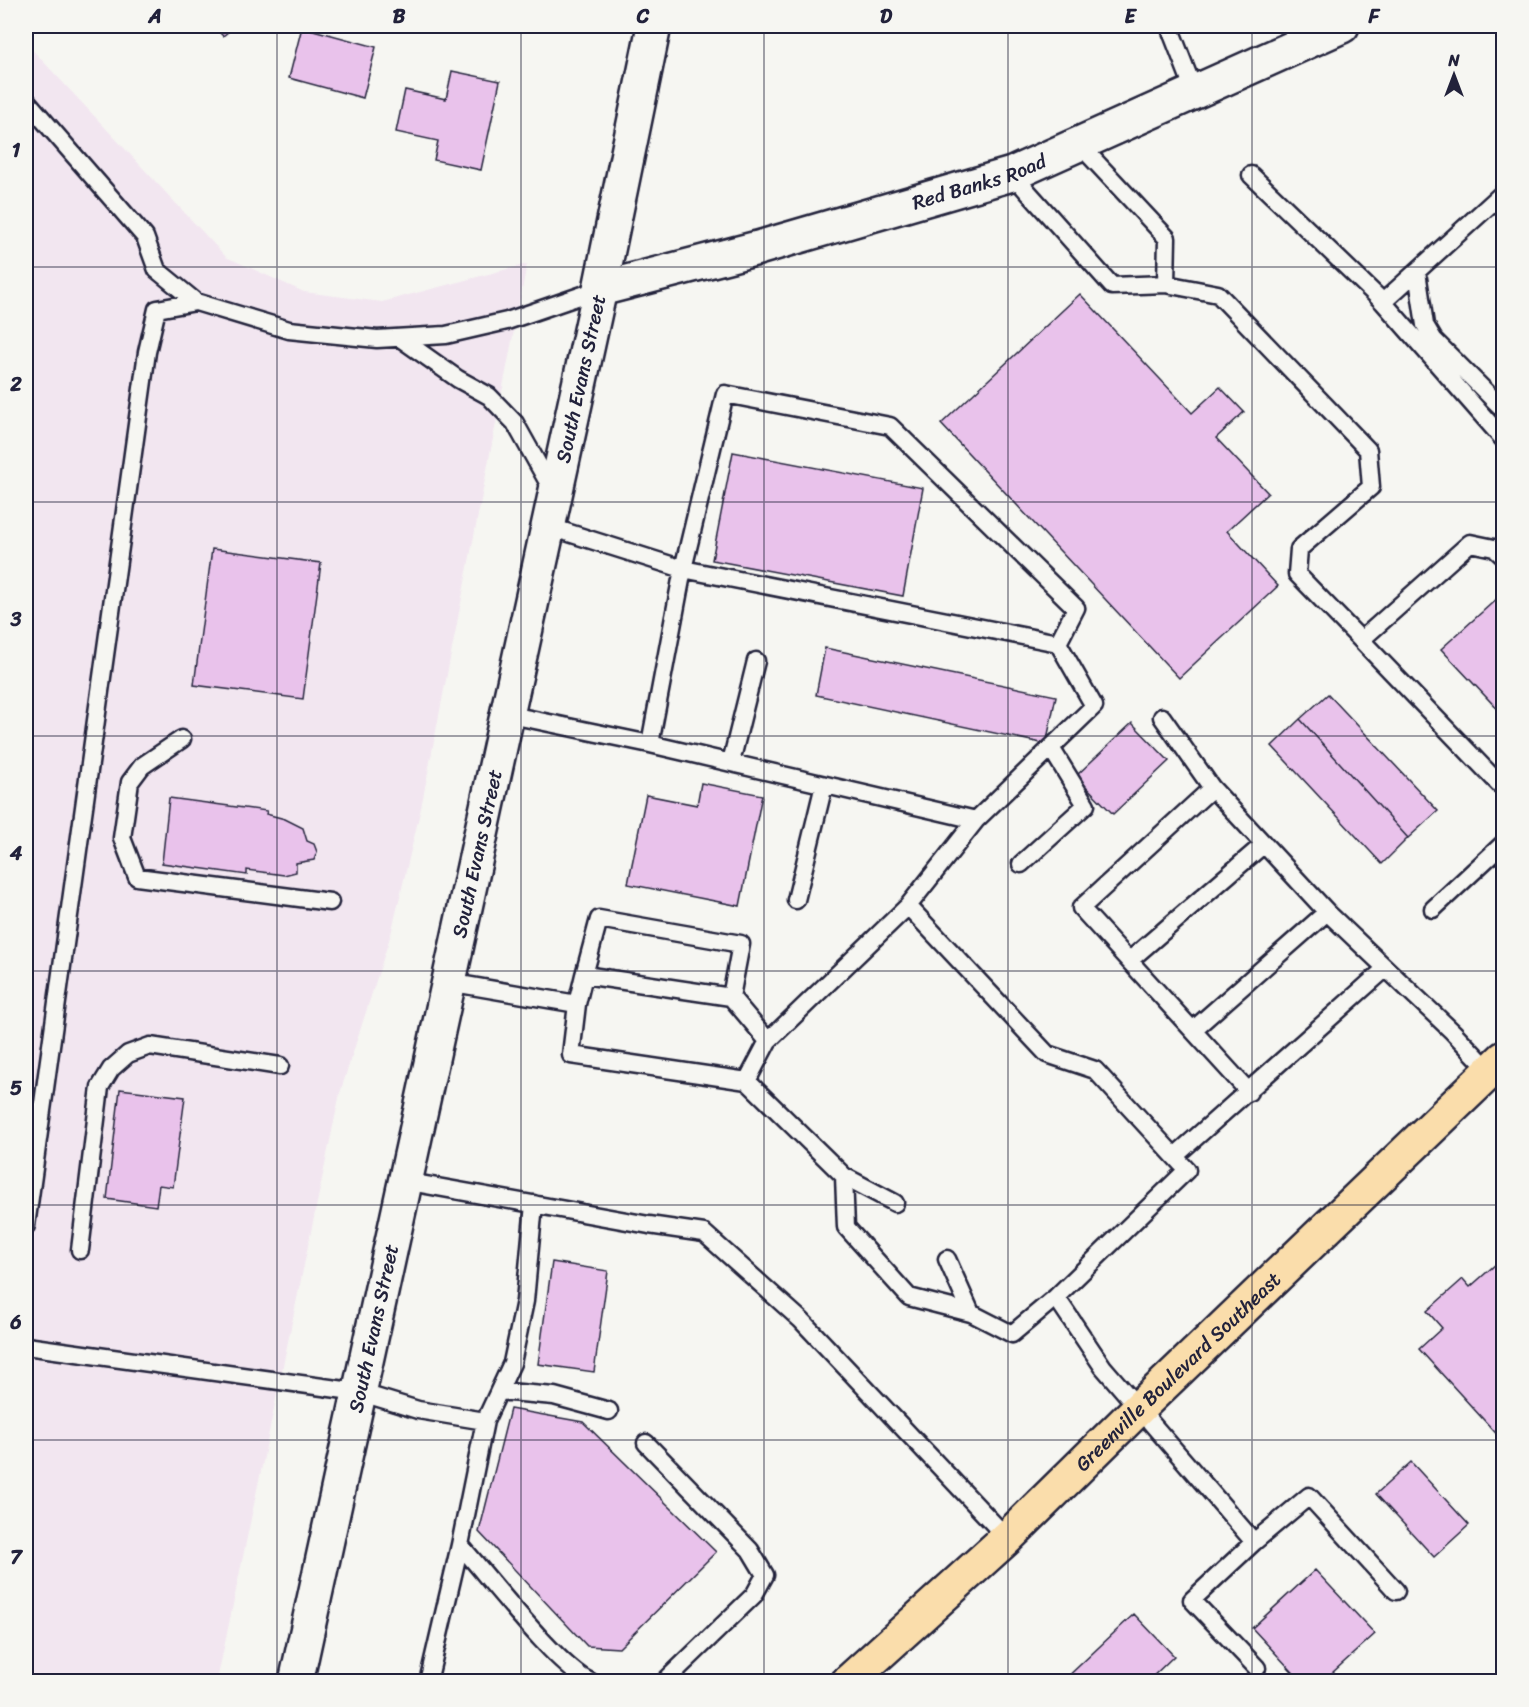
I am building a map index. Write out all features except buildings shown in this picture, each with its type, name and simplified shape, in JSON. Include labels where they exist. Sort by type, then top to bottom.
[{"type":"highway","name":"Greenville Boulevard Southeast","points":[[848,1682],[1007,1538],[1140,1407],[1497,1065]]},
{"type":"main road","name":"South Evans Street","points":[[296,1682],[600,289],[654,26]]},
{"type":"main road","name":"Red Banks Road","points":[[600,289],[758,248],[1012,174],[1342,26]]},
{"type":"lane","points":[[1169,26],[1196,93]]},
{"type":"lane","points":[[26,100],[146,237],[157,270],[196,302],[289,330],[376,339],[446,335],[507,321],[600,289]]},
{"type":"lane","points":[[1079,144],[1167,238],[1166,284]]},
{"type":"lane","points":[[1012,174],[1112,286],[1166,284],[1218,294],[1368,450],[1371,487],[1299,549],[1298,574],[1503,789]]},
{"type":"lane","points":[[1251,175],[1383,302],[1503,440]]},
{"type":"lane","points":[[1383,302],[1503,192]]},
{"type":"lane","points":[[1417,272],[1425,325],[1434,340],[1503,410]]},
{"type":"lane","points":[[26,1226],[147,352],[157,309],[196,302]]},
{"type":"lane","points":[[400,338],[458,379],[489,396],[515,423],[554,494]]},
{"type":"lane","points":[[650,744],[683,569],[725,394],[890,426],[1076,608],[1058,643]]},
{"type":"lane","points":[[547,526],[683,569],[1058,643],[1094,706],[976,820],[908,906],[768,1041],[747,1081]]},
{"type":"lane","points":[[1361,640],[1470,543],[1494,548],[1503,557]]},
{"type":"lane","points":[[731,762],[756,661]]},
{"type":"lane","points":[[506,714],[731,762],[976,820]]},
{"type":"lane","points":[[1162,717],[1212,788],[1327,912],[1384,969],[1453,1032],[1497,1065]]},
{"type":"lane","points":[[182,739],[142,766],[130,782],[122,838],[137,878],[330,902]]},
{"type":"lane","points":[[1021,864],[1086,805],[1051,748]]},
{"type":"lane","points":[[796,900],[824,785]]},
{"type":"lane","points":[[1212,788],[1081,908],[1194,1029],[1249,1092]]},
{"type":"lane","points":[[1433,909],[1503,843]]},
{"type":"lane","points":[[1130,960],[1264,844]]},
{"type":"lane","points":[[844,1176],[846,1227],[909,1297],[971,1313],[1012,1334],[1056,1297],[1187,1170],[1095,1070],[1047,1054],[908,906]]},
{"type":"lane","points":[[1194,1029],[1327,912]]},
{"type":"lane","points":[[731,997],[741,944],[599,919],[577,1005],[571,1055],[747,1081],[844,1176],[895,1203]]},
{"type":"lane","points":[[1175,1156],[1384,969]]},
{"type":"lane","points":[[584,975],[731,997],[768,1041]]},
{"type":"lane","points":[[448,982],[577,1005]]},
{"type":"lane","points":[[80,1250],[100,1087],[111,1069],[128,1054],[150,1046],[279,1066]]},
{"type":"lane","points":[[405,1181],[649,1226],[704,1233],[801,1320],[1007,1538]]},
{"type":"lane","points":[[428,1682],[460,1545],[485,1421],[512,1363],[525,1301],[534,1204]]},
{"type":"lane","points":[[947,1258],[971,1313]]},
{"type":"lane","points":[[1056,1297],[1102,1367],[1140,1407],[1254,1542]]},
{"type":"lane","points":[[26,1346],[359,1392],[418,1410],[485,1421]]},
{"type":"lane","points":[[499,1391],[554,1396],[609,1411]]},
{"type":"lane","points":[[646,1443],[750,1550],[765,1575],[754,1595],[664,1682]]},
{"type":"lane","points":[[1257,1668],[1192,1600],[1254,1542],[1309,1496],[1396,1591]]},
{"type":"lane","points":[[460,1545],[560,1658],[581,1677],[591,1682]]},
{"type":"shaded area","points":[[26,43],[226,257],[304,292],[382,302],[527,264],[421,808],[391,934],[340,1093],[217,1681],[26,1681]]}]
